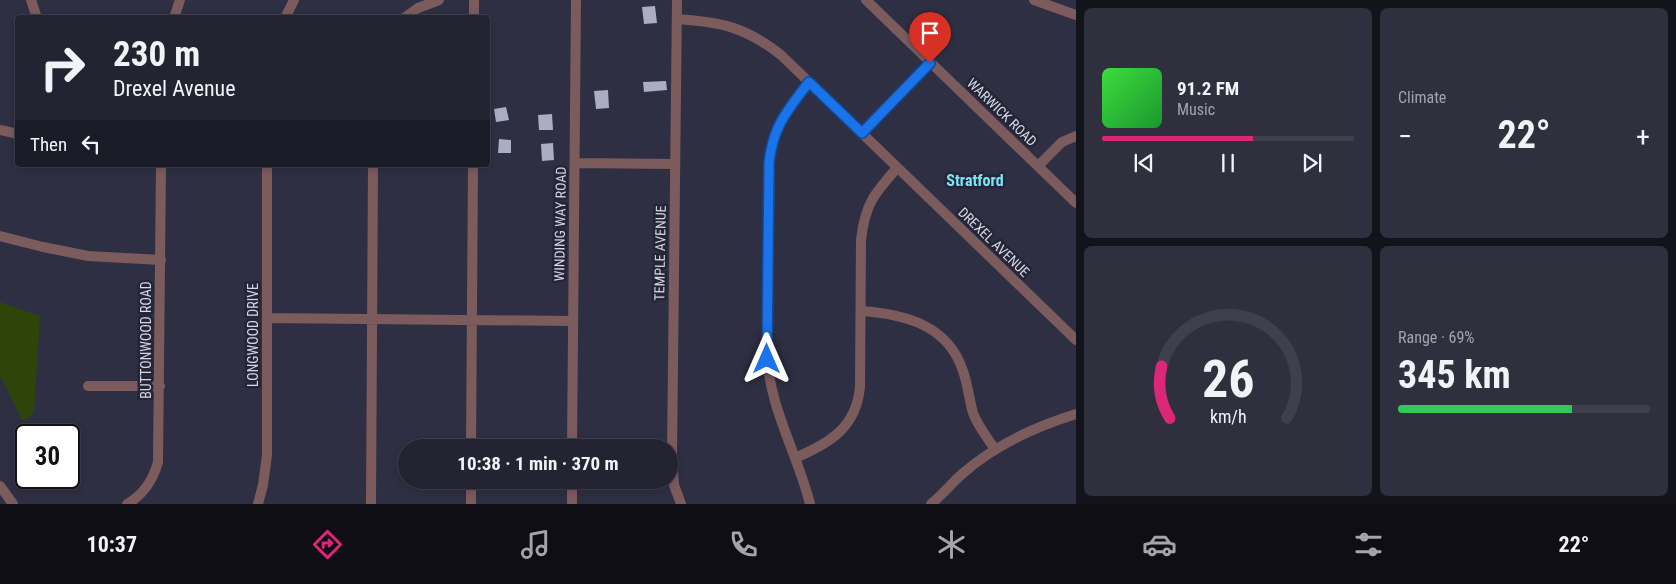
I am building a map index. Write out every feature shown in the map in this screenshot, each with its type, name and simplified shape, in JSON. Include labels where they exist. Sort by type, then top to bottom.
[{"type":"street","points":[[31,0],[36,15]]},
{"type":"street","points":[[175,15],[180,0]]},
{"type":"street","points":[[286,15],[294,0]]},
{"type":"street","points":[[408,15],[418,8],[439,0]]},
{"type":"street","points":[[474,0],[474,15]]},
{"type":"street","name":"WINDING WAY ROAD","points":[[572,439],[576,0]]},
{"type":"street","name":"TEMPLE AVENUE","points":[[670,439],[677,0]]},
{"type":"street","name":"WARWICK ROAD","points":[[866,0],[1076,203]]},
{"type":"street","points":[[1034,0],[1076,15]]},
{"type":"street","name":"DREXEL AVENUE","points":[[677,19],[712,22],[728,26],[754,36],[781,55],[1076,340]]},
{"type":"street","points":[[862,133],[930,63]]},
{"type":"street","points":[[809,82],[788,108],[777,126],[772,142],[769,163],[768,366],[774,400],[810,504]]},
{"type":"street","points":[[0,130],[15,133]]},
{"type":"street","points":[[1038,166],[1062,142],[1076,136]]},
{"type":"street","points":[[575,163],[675,164]]},
{"type":"street","name":"BUTTONWOOD ROAD","points":[[127,504],[143,491],[156,469],[159,452],[160,167]]},
{"type":"street","name":"LONGWOOD DRIVE","points":[[258,504],[267,455],[267,167]]},
{"type":"street","points":[[371,504],[373,167]]},
{"type":"street","points":[[471,439],[473,167]]},
{"type":"street","points":[[795,458],[820,447],[836,437],[854,413],[860,387],[862,240],[864,220],[873,197],[897,168]]},
{"type":"street","points":[[0,236],[88,256],[160,260]]},
{"type":"street","points":[[862,311],[882,312],[912,320],[927,326],[941,338],[952,350],[961,366],[975,416],[995,448]]},
{"type":"street","points":[[267,318],[572,321]]},
{"type":"street","points":[[88,386],[160,386]]},
{"type":"street","points":[[931,504],[961,475],[995,448],[1025,432],[1076,414]]},
{"type":"street","points":[[0,486],[13,504]]},
{"type":"street","points":[[470,504],[471,489]]},
{"type":"street","points":[[572,489],[572,504]]},
{"type":"street","name":"TEMPLE AVENUE","points":[[675,489],[681,504]]},
{"type":"green space","points":[[0,302],[40,316],[34,412],[23,422],[0,375]]},
{"type":"building","points":[[655,6],[657,23],[644,24],[642,7]]},
{"type":"building","points":[[666,81],[667,90],[644,92],[643,82]]},
{"type":"building","points":[[608,90],[609,108],[596,109],[594,91]]},
{"type":"building","points":[[506,107],[509,120],[496,122],[494,109]]},
{"type":"building","points":[[552,114],[553,130],[539,130],[538,115]]},
{"type":"building","points":[[499,139],[511,140],[511,153],[498,153]]},
{"type":"building","points":[[553,143],[554,160],[542,161],[541,144]]},
{"type":"district","name":"Stratford","points":[[975,180]]},
{"type":"route","points":[[767,359],[769,163],[772,142],[777,126],[788,108],[809,82],[862,133],[930,63]]}]
